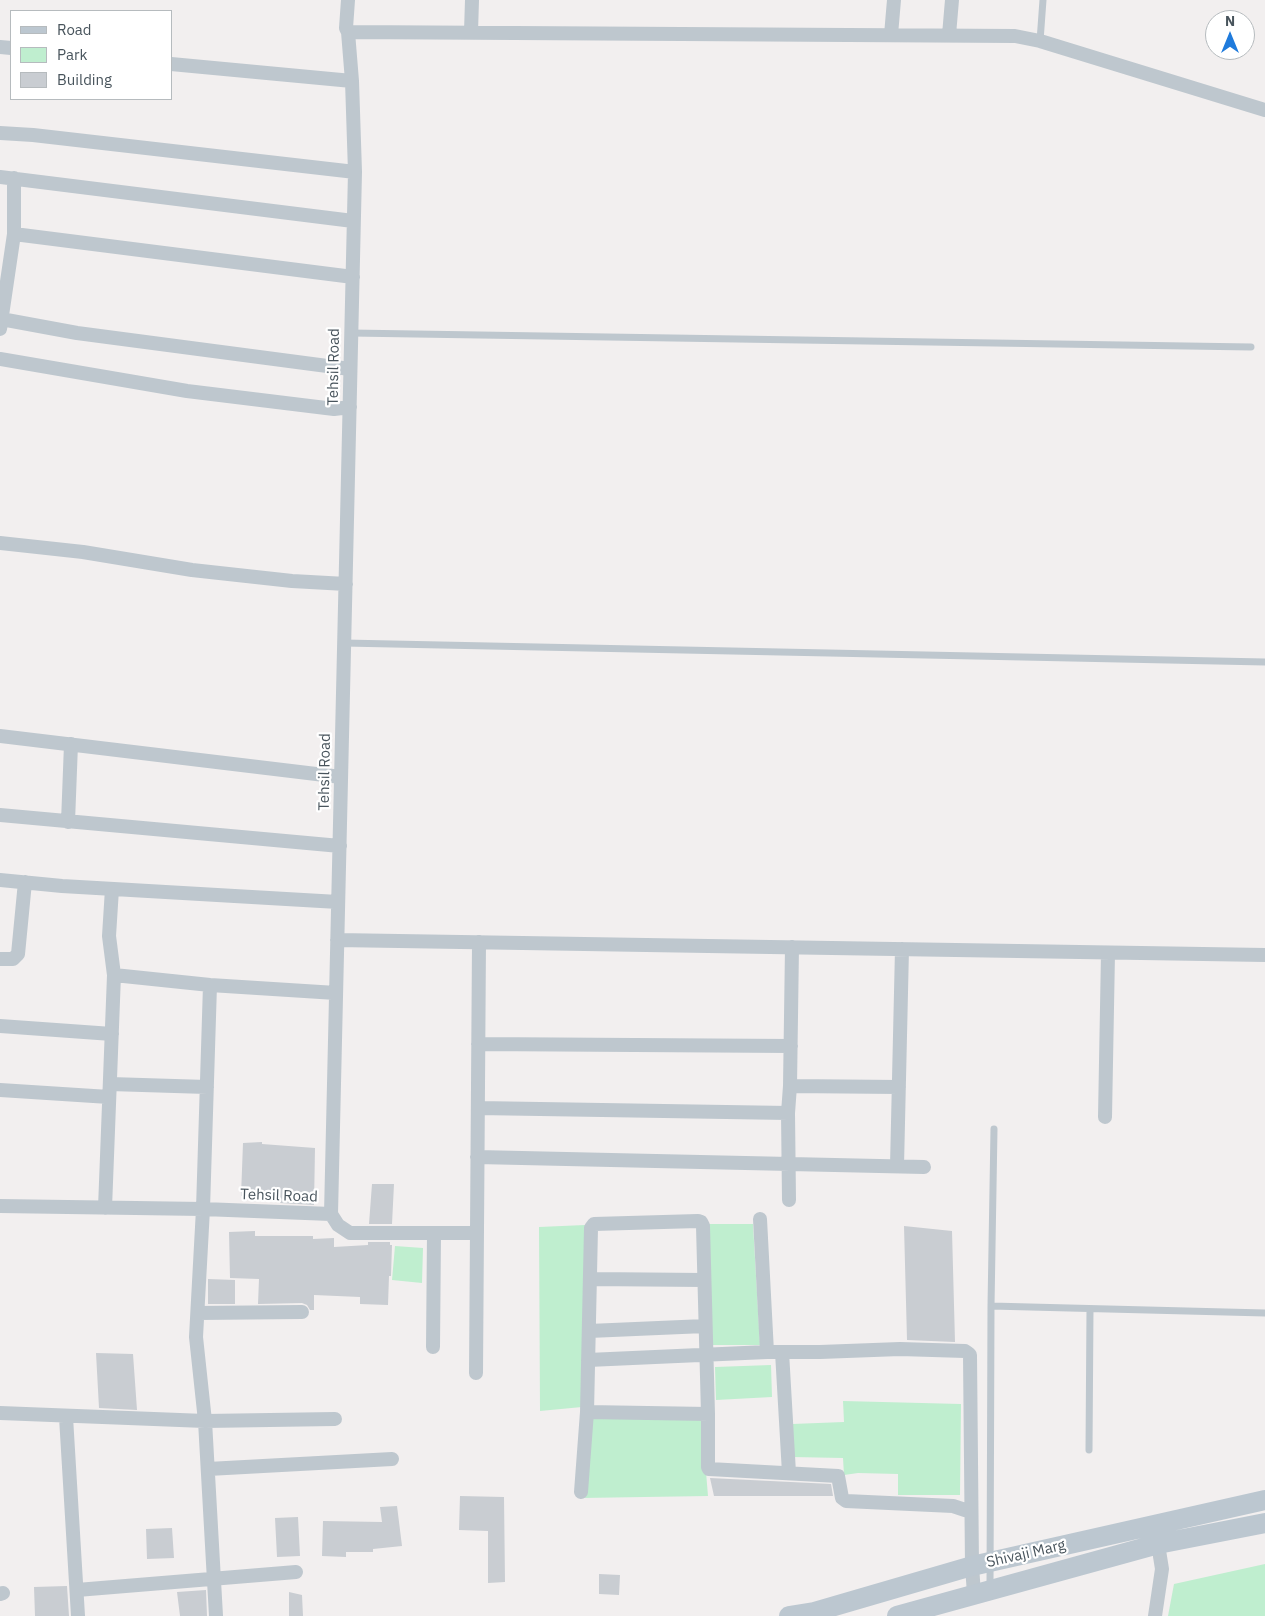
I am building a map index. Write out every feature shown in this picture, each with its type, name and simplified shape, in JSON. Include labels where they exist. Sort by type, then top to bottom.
[{"type":"main road","name":"Shivaji Marg","points":[[789,1616],[814,1612],[981,1564],[1265,1500]]},
{"type":"main road","name":"Shivaji Marg","points":[[897,1616],[1158,1544],[1265,1523]]},
{"type":"street","name":"Tehsil Road","points":[[0,1206],[203,1209],[331,1214],[355,172],[352,81],[348,32],[346,28],[348,0]]},
{"type":"street","points":[[471,32],[472,0]]},
{"type":"street","points":[[949,35],[952,0]]},
{"type":"street","points":[[891,35],[894,6]]},
{"type":"street","points":[[348,32],[1005,36],[1040,41],[1265,110]]},
{"type":"street","points":[[172,64],[352,81]]},
{"type":"street","points":[[0,133],[355,172]]},
{"type":"street","points":[[350,369],[77,332],[1,324],[14,234],[7,178],[353,221]]},
{"type":"street","points":[[14,234],[353,277]]},
{"type":"street","points":[[0,359],[186,391],[334,409],[350,407]]},
{"type":"street","points":[[0,543],[83,552],[192,570],[292,581],[346,584]]},
{"type":"street","points":[[0,736],[341,777]]},
{"type":"street","points":[[68,822],[71,744]]},
{"type":"street","points":[[0,815],[340,846]]},
{"type":"street","points":[[0,880],[112,889],[338,902]]},
{"type":"street","points":[[0,959],[13,959],[18,954],[25,882]]},
{"type":"street","points":[[105,1208],[114,975],[109,936],[112,889]]},
{"type":"street","points":[[337,940],[1265,955]]},
{"type":"street","points":[[476,1373],[479,942]]},
{"type":"street","points":[[788,1200],[792,947]]},
{"type":"street","points":[[897,1166],[902,949]]},
{"type":"street","points":[[1105,1117],[1108,953]]},
{"type":"street","points":[[114,975],[336,993]]},
{"type":"street","points":[[210,984],[203,1209],[196,1338],[205,1421],[216,1616]]},
{"type":"street","points":[[0,1026],[112,1034]]},
{"type":"street","points":[[478,1044],[791,1046]]},
{"type":"street","points":[[790,1086],[899,1087]]},
{"type":"street","points":[[0,1090],[110,1090],[207,1087]]},
{"type":"street","points":[[478,1108],[788,1113]]},
{"type":"street","points":[[477,1157],[924,1167]]},
{"type":"street","points":[[331,1214],[338,1225],[350,1232],[476,1233]]},
{"type":"street","points":[[760,1219],[767,1352]]},
{"type":"street","points":[[581,1492],[587,1412],[591,1228],[594,1224],[698,1221],[701,1222],[702,1226],[709,1469],[838,1476],[842,1498],[846,1501],[953,1506],[971,1512]]},
{"type":"street","points":[[433,1347],[434,1233]]},
{"type":"street","points":[[590,1279],[703,1280]]},
{"type":"street","points":[[198,1313],[302,1312]]},
{"type":"street","points":[[589,1331],[705,1326]]},
{"type":"street","points":[[588,1360],[767,1352],[900,1349],[965,1351],[970,1355],[971,1512],[981,1564],[982,1592]]},
{"type":"street","points":[[782,1352],[790,1473]]},
{"type":"street","points":[[587,1412],[708,1414]]},
{"type":"street","points":[[0,1413],[205,1421],[335,1419]]},
{"type":"street","points":[[66,1416],[78,1616]]},
{"type":"street","points":[[208,1469],[392,1459]]},
{"type":"street","points":[[1155,1616],[1162,1568],[1158,1544]]},
{"type":"street","points":[[77,1590],[296,1572]]},
{"type":"lane","points":[[886,0],[894,6]]},
{"type":"lane","points":[[1040,41],[1043,0]]},
{"type":"lane","points":[[351,332],[1251,347]]},
{"type":"lane","points":[[344,644],[1265,662]]},
{"type":"lane","points":[[981,1564],[991,1306],[994,1129]]},
{"type":"lane","points":[[991,1306],[1265,1313]]},
{"type":"lane","points":[[1089,1450],[1090,1309]]},
{"type":"green space","points":[[705,1224],[753,1224],[760,1345],[709,1345]]},
{"type":"green space","points":[[585,1225],[582,1407],[540,1411],[539,1227]]},
{"type":"green space","points":[[395,1246],[423,1248],[422,1283],[392,1280]]},
{"type":"green space","points":[[771,1365],[772,1397],[716,1400],[715,1367]]},
{"type":"green space","points":[[843,1401],[961,1404],[960,1495],[898,1495],[898,1474],[858,1473],[844,1475],[843,1458],[792,1457],[792,1424],[844,1422]]},
{"type":"green space","points":[[580,1412],[701,1412],[708,1496],[581,1498]]},
{"type":"green space","points":[[1265,1564],[1265,1616],[1168,1616],[1174,1584]]},
{"type":"building","points":[[262,1142],[262,1144],[315,1148],[314,1205],[280,1203],[280,1199],[241,1196],[243,1143]]},
{"type":"building","points":[[372,1184],[394,1184],[392,1224],[369,1224]]},
{"type":"building","points":[[904,1226],[952,1231],[955,1342],[907,1340]]},
{"type":"building","points":[[255,1231],[255,1236],[313,1236],[313,1239],[334,1238],[334,1247],[368,1245],[368,1242],[390,1242],[390,1245],[392,1245],[388,1305],[360,1304],[360,1297],[314,1295],[314,1310],[310,1310],[307,1305],[302,1303],[258,1304],[259,1279],[230,1278],[229,1232]]},
{"type":"building","points":[[208,1279],[235,1280],[235,1304],[208,1304]]},
{"type":"building","points":[[96,1353],[133,1354],[137,1410],[99,1408]]},
{"type":"building","points":[[710,1478],[831,1484],[833,1496],[714,1496]]},
{"type":"building","points":[[460,1496],[504,1497],[505,1582],[488,1583],[488,1531],[459,1530]]},
{"type":"building","points":[[397,1506],[402,1546],[373,1549],[373,1552],[346,1552],[346,1557],[322,1556],[323,1521],[382,1522],[380,1507]]},
{"type":"building","points":[[298,1517],[300,1556],[277,1557],[275,1518]]},
{"type":"building","points":[[172,1528],[174,1558],[147,1559],[146,1529]]},
{"type":"building","points":[[599,1574],[620,1575],[619,1595],[599,1594]]},
{"type":"building","points":[[67,1586],[69,1616],[35,1616],[34,1587]]},
{"type":"building","points":[[206,1590],[207,1616],[180,1616],[177,1592]]},
{"type":"building","points":[[289,1592],[302,1595],[303,1616],[289,1616]]}]
